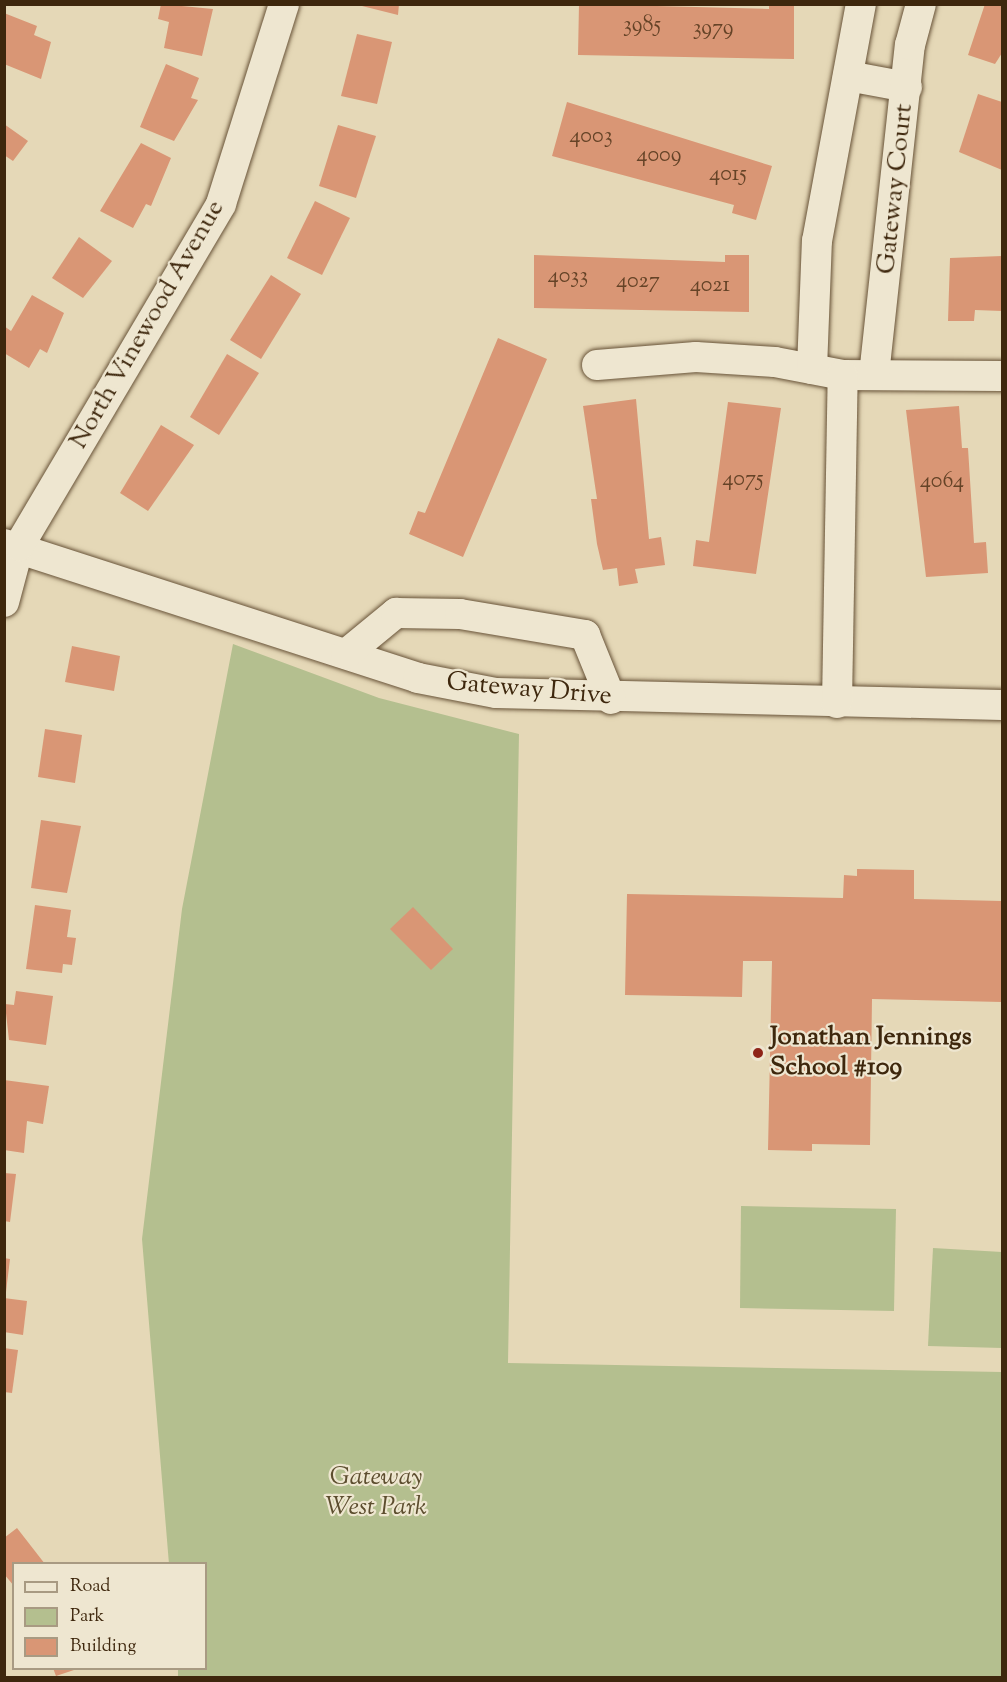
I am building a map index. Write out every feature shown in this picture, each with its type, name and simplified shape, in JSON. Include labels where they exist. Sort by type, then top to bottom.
[{"type":"street","name":"North Vinewood Avenue","points":[[4,602],[12,545],[221,204],[284,4]]},
{"type":"street","points":[[812,369],[817,241],[861,4]]},
{"type":"street","name":"Gateway Court","points":[[874,375],[907,87],[921,4]]},
{"type":"street","points":[[848,76],[907,87]]},
{"type":"street","points":[[597,365],[696,357],[812,369],[843,375],[1002,376]]},
{"type":"street","points":[[837,703],[843,375]]},
{"type":"street","name":"Gateway Drive","points":[[12,545],[418,678],[496,693],[611,699],[1002,705]]},
{"type":"street","points":[[346,654],[396,613],[460,614],[585,634],[611,699]]},
{"type":"green space","name":"Gateway West Park","points":[[233,644],[379,698],[519,734],[508,1363],[1002,1372],[1002,1677],[178,1677],[178,1670],[207,1670],[207,1562],[169,1562],[142,1239],[182,909]]},
{"type":"green space","points":[[741,1206],[896,1209],[894,1311],[740,1308]]},
{"type":"green space","points":[[933,1248],[1002,1252],[1002,1348],[928,1346]]},
{"type":"building","points":[[161,4],[213,9],[202,56],[164,48],[169,22],[158,19]]},
{"type":"building","points":[[354,4],[399,4],[398,15]]},
{"type":"building","points":[[579,4],[769,9],[769,4],[794,4],[794,59],[578,55]]},
{"type":"building","points":[[985,4],[1002,4],[1002,53],[995,64],[968,55]]},
{"type":"building","points":[[4,13],[37,26],[34,35],[51,42],[41,79],[4,64]]},
{"type":"building","points":[[357,34],[392,42],[377,104],[341,96]]},
{"type":"building","points":[[166,64],[199,78],[191,98],[198,100],[174,141],[140,127]]},
{"type":"building","points":[[978,94],[1002,102],[1002,170],[959,152]]},
{"type":"building","points":[[567,102],[772,166],[756,220],[732,213],[734,205],[552,156]]},
{"type":"building","points":[[4,124],[28,141],[13,161],[4,155]]},
{"type":"building","points":[[338,125],[376,136],[356,198],[319,186]]},
{"type":"building","points":[[141,143],[171,158],[151,206],[146,204],[133,228],[100,211]]},
{"type":"building","points":[[315,201],[350,218],[322,275],[287,258]]},
{"type":"building","points":[[79,237],[112,261],[83,298],[52,278]]},
{"type":"building","points":[[534,255],[725,262],[725,255],[749,255],[749,312],[534,308]]},
{"type":"building","points":[[1002,256],[1002,311],[975,310],[974,321],[948,321],[950,258]]},
{"type":"building","points":[[271,275],[301,294],[261,359],[230,340]]},
{"type":"building","points":[[32,295],[64,313],[47,353],[40,349],[29,368],[4,353],[4,326],[11,331]]},
{"type":"building","points":[[498,338],[547,359],[463,557],[409,534],[418,511],[425,513]]},
{"type":"building","points":[[227,354],[259,373],[219,435],[190,417]]},
{"type":"building","points":[[636,399],[649,539],[661,537],[665,565],[635,569],[638,583],[619,586],[617,568],[603,570],[597,544],[591,499],[597,499],[583,406]]},
{"type":"building","points":[[728,402],[781,408],[756,574],[693,566],[696,540],[709,542]]},
{"type":"building","points":[[959,406],[962,448],[968,448],[974,543],[986,542],[988,573],[926,577],[906,410]]},
{"type":"building","points":[[161,425],[194,445],[148,511],[120,493]]},
{"type":"building","points":[[72,646],[120,656],[114,691],[65,682]]},
{"type":"building","points":[[45,729],[82,735],[75,783],[38,777]]},
{"type":"building","points":[[41,820],[81,826],[67,893],[31,888]]},
{"type":"building","points":[[857,869],[914,870],[914,899],[1002,901],[1002,1002],[872,999],[870,1145],[812,1144],[812,1151],[768,1150],[772,961],[743,961],[742,997],[625,995],[627,894],[843,898],[844,875],[857,876]]},
{"type":"building","points":[[35,905],[71,910],[67,937],[76,938],[72,965],[63,964],[62,973],[26,969]]},
{"type":"building","points":[[413,907],[453,949],[431,970],[390,929]]},
{"type":"building","points":[[16,991],[53,996],[46,1045],[9,1040],[5,1004],[14,1005]]},
{"type":"building","points":[[4,1080],[49,1086],[43,1124],[27,1121],[24,1153],[4,1150]]},
{"type":"building","points":[[4,1173],[16,1174],[10,1222],[4,1221]]},
{"type":"building","points":[[4,1258],[10,1259],[6,1292],[4,1292]]},
{"type":"building","points":[[4,1298],[27,1301],[23,1335],[4,1332]]},
{"type":"building","points":[[4,1348],[18,1350],[12,1393],[4,1392]]},
{"type":"building","points":[[17,1528],[43,1562],[12,1562],[12,1584],[4,1574],[4,1538]]},
{"type":"building","points":[[54,1670],[74,1670],[56,1676]]},
{"type":"place","name":"Jonathan Jennings School #109","points":[[758,1053]]}]
